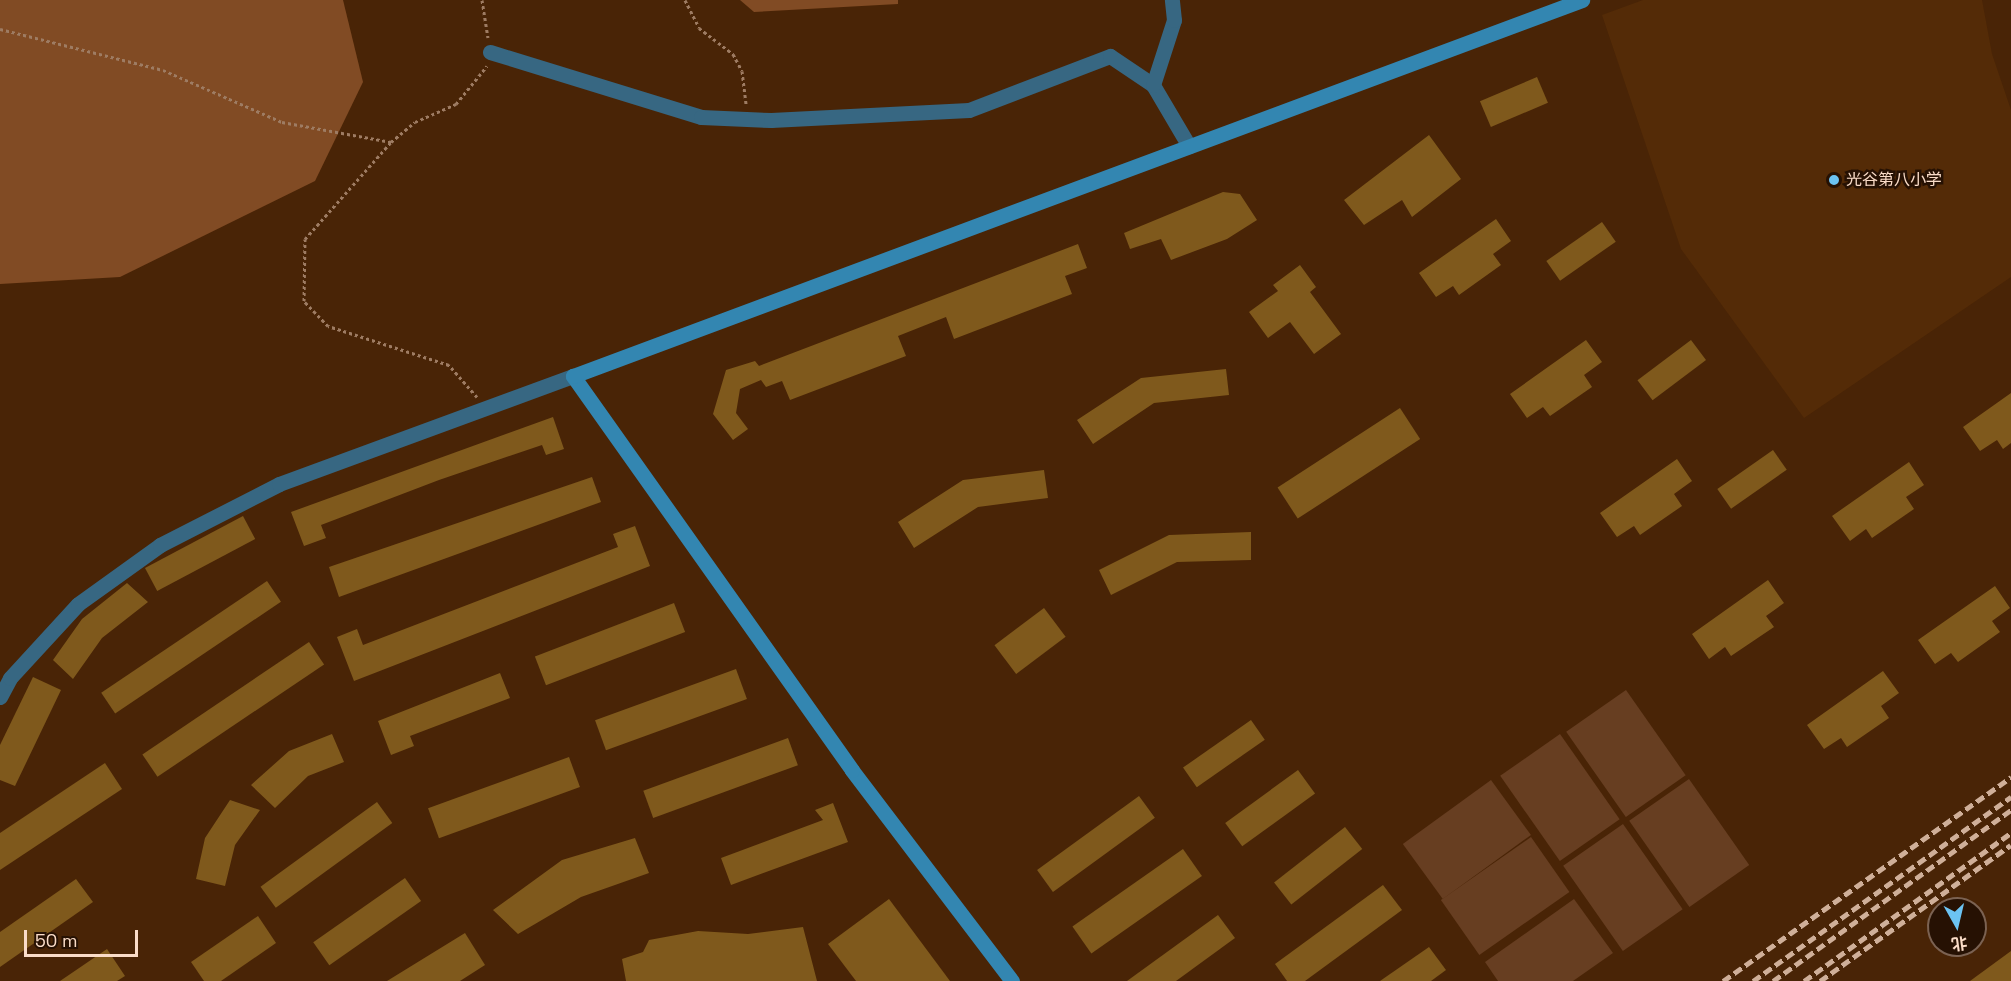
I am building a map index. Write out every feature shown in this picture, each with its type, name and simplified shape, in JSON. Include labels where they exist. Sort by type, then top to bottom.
[{"type":"main road","points":[[1012,981],[852,770],[573,376],[1582,0]]},
{"type":"street","points":[[1153,85],[1174,20],[1173,0]]},
{"type":"street","points":[[490,52],[701,117],[748,119],[951,114],[1110,56],[1153,85],[1188,146]]},
{"type":"street","points":[[0,696],[10,678],[78,604],[160,545],[279,484],[488,410],[573,376]]},
{"type":"path","points":[[482,0],[490,52],[487,67],[456,104],[414,122],[391,142],[305,239],[304,301],[328,326],[449,365],[488,410]]},
{"type":"path","points":[[685,0],[699,28],[733,54],[742,71],[748,119]]},
{"type":"path","points":[[0,29],[163,70],[282,122],[391,142]]},
{"type":"shaded area","points":[[0,0],[343,0],[363,82],[315,181],[120,277],[0,284]]},
{"type":"shaded area","points":[[740,0],[898,0],[898,4],[754,12]]},
{"type":"shaded area","name":"光谷第八小学","points":[[1643,0],[1982,0],[1992,54],[2011,110],[2011,277],[1804,418],[1681,249],[1602,15]]},
{"type":"shaded area","points":[[1626,690],[1686,775],[1626,817],[1566,732]]},
{"type":"shaded area","points":[[1560,734],[1620,819],[1560,861],[1500,776]]},
{"type":"shaded area","points":[[1689,779],[1749,865],[1689,907],[1629,821]]},
{"type":"shaded area","points":[[1491,780],[1531,835],[1443,899],[1403,844]]},
{"type":"shaded area","points":[[1623,824],[1683,909],[1623,951],[1563,866]]},
{"type":"shaded area","points":[[1531,837],[1569,892],[1479,955],[1441,900]]},
{"type":"shaded area","points":[[1574,899],[1613,953],[1573,981],[1498,981],[1485,962]]},
{"type":"building","points":[[1537,77],[1548,103],[1491,127],[1480,101]]},
{"type":"building","points":[[1429,135],[1461,179],[1412,217],[1402,200],[1364,225],[1344,200]]},
{"type":"building","points":[[1223,192],[1240,194],[1257,220],[1227,239],[1171,260],[1161,239],[1130,249],[1124,233]]},
{"type":"building","points":[[1496,219],[1511,241],[1493,254],[1501,265],[1459,295],[1453,286],[1436,297],[1419,273]]},
{"type":"building","points":[[1602,222],[1616,242],[1560,281],[1546,261]]},
{"type":"building","points":[[1078,244],[1087,268],[1065,276],[1072,294],[954,339],[946,317],[898,336],[906,356],[790,400],[782,381],[766,387],[761,380],[740,389],[736,413],[748,429],[733,440],[713,414],[726,370],[755,361],[759,366]]},
{"type":"building","points":[[1300,265],[1316,287],[1310,292],[1341,334],[1314,354],[1290,322],[1268,338],[1249,312],[1278,291],[1273,285]]},
{"type":"building","points":[[1586,340],[1602,362],[1584,375],[1592,387],[1550,416],[1543,407],[1527,418],[1510,394]]},
{"type":"building","points":[[1691,340],[1706,360],[1653,400],[1637,380]]},
{"type":"building","points":[[1226,369],[1229,395],[1154,403],[1093,444],[1077,420],[1141,378]]},
{"type":"building","points":[[2011,393],[2011,443],[2003,449],[1997,440],[1980,451],[1963,427]]},
{"type":"building","points":[[1400,408],[1420,439],[1298,519],[1278,488]]},
{"type":"building","points":[[553,417],[564,449],[546,455],[542,445],[439,480],[321,525],[326,538],[304,546],[291,512]]},
{"type":"building","points":[[1773,450],[1787,470],[1731,509],[1717,489]]},
{"type":"building","points":[[1677,459],[1692,481],[1674,494],[1682,506],[1640,535],[1634,526],[1617,537],[1600,513]]},
{"type":"building","points":[[1909,462],[1924,485],[1906,497],[1914,509],[1872,538],[1866,529],[1850,541],[1832,516]]},
{"type":"building","points":[[1044,470],[1048,498],[978,507],[914,548],[898,522],[963,480]]},
{"type":"building","points":[[592,477],[601,502],[339,597],[329,567]]},
{"type":"building","points":[[243,516],[255,539],[157,591],[145,568]]},
{"type":"building","points":[[635,526],[650,566],[354,681],[337,637],[357,629],[363,645],[618,547],[613,534]]},
{"type":"building","points":[[1251,532],[1251,560],[1177,562],[1111,595],[1099,570],[1169,535]]},
{"type":"building","points":[[1768,580],[1784,603],[1766,616],[1774,627],[1731,656],[1725,647],[1709,659],[1692,634]]},
{"type":"building","points":[[267,581],[281,602],[115,714],[101,693]]},
{"type":"building","points":[[127,583],[148,602],[102,638],[73,679],[53,660],[82,619]]},
{"type":"building","points":[[1995,586],[2010,608],[1992,621],[2000,632],[1958,662],[1951,653],[1935,664],[1918,640]]},
{"type":"building","points":[[674,603],[685,632],[546,685],[535,656]]},
{"type":"building","points":[[1044,608],[1066,637],[1016,674],[994,645]]},
{"type":"building","points":[[309,642],[324,664],[157,777],[142,754]]},
{"type":"building","points":[[736,669],[747,699],[606,750],[595,720]]},
{"type":"building","points":[[1883,671],[1899,693],[1881,706],[1889,718],[1847,747],[1841,738],[1824,749],[1807,725]]},
{"type":"building","points":[[500,673],[510,698],[410,736],[414,746],[391,755],[378,721]]},
{"type":"building","points":[[33,677],[61,690],[15,786],[0,780],[0,745]]},
{"type":"building","points":[[1251,720],[1265,740],[1197,787],[1183,768]]},
{"type":"building","points":[[332,734],[344,762],[308,776],[275,808],[251,785],[289,751]]},
{"type":"building","points":[[788,738],[798,765],[653,818],[643,791]]},
{"type":"building","points":[[569,757],[580,787],[439,838],[428,808]]},
{"type":"building","points":[[105,763],[122,789],[0,870],[0,833]]},
{"type":"building","points":[[1298,770],[1315,793],[1242,846],[1225,823]]},
{"type":"building","points":[[1139,796],[1155,818],[1053,892],[1037,870]]},
{"type":"building","points":[[230,800],[260,810],[235,845],[225,886],[196,879],[205,838]]},
{"type":"building","points":[[377,802],[392,823],[276,908],[261,887]]},
{"type":"building","points":[[833,803],[848,842],[731,885],[721,858],[823,820],[815,810]]},
{"type":"building","points":[[1345,827],[1362,849],[1291,904],[1274,882]]},
{"type":"building","points":[[635,838],[649,873],[581,897],[518,934],[493,910],[562,860]]},
{"type":"building","points":[[1183,849],[1202,876],[1091,953],[1072,926]]},
{"type":"building","points":[[405,878],[421,901],[329,965],[313,942]]},
{"type":"building","points":[[76,879],[93,902],[0,967],[0,932]]},
{"type":"building","points":[[1383,885],[1402,910],[1305,981],[1287,981],[1275,964]]},
{"type":"building","points":[[889,899],[950,981],[856,981],[828,944]]},
{"type":"building","points":[[1218,915],[1235,938],[1176,981],[1127,981]]},
{"type":"building","points":[[258,916],[276,943],[221,981],[204,981],[191,962]]},
{"type":"building","points":[[803,927],[817,981],[626,981],[622,959],[643,952],[649,940],[698,931],[748,934]]},
{"type":"building","points":[[465,933],[485,965],[460,981],[387,981]]},
{"type":"building","points":[[1429,947],[1446,970],[1431,981],[1380,981]]},
{"type":"building","points":[[107,949],[125,976],[117,981],[60,981]]},
{"type":"building","points":[[2011,951],[2011,981],[1970,981]]},
{"type":"railway","points":[[1723,981],[2011,777]]},
{"type":"railway","points":[[1753,981],[2011,797]]},
{"type":"railway","points":[[1773,981],[2011,810]]},
{"type":"railway","points":[[1804,981],[2011,833]]},
{"type":"railway","points":[[1820,981],[2011,845]]},
{"type":"place","name":"光谷第八小学","points":[[1834,180]]}]
